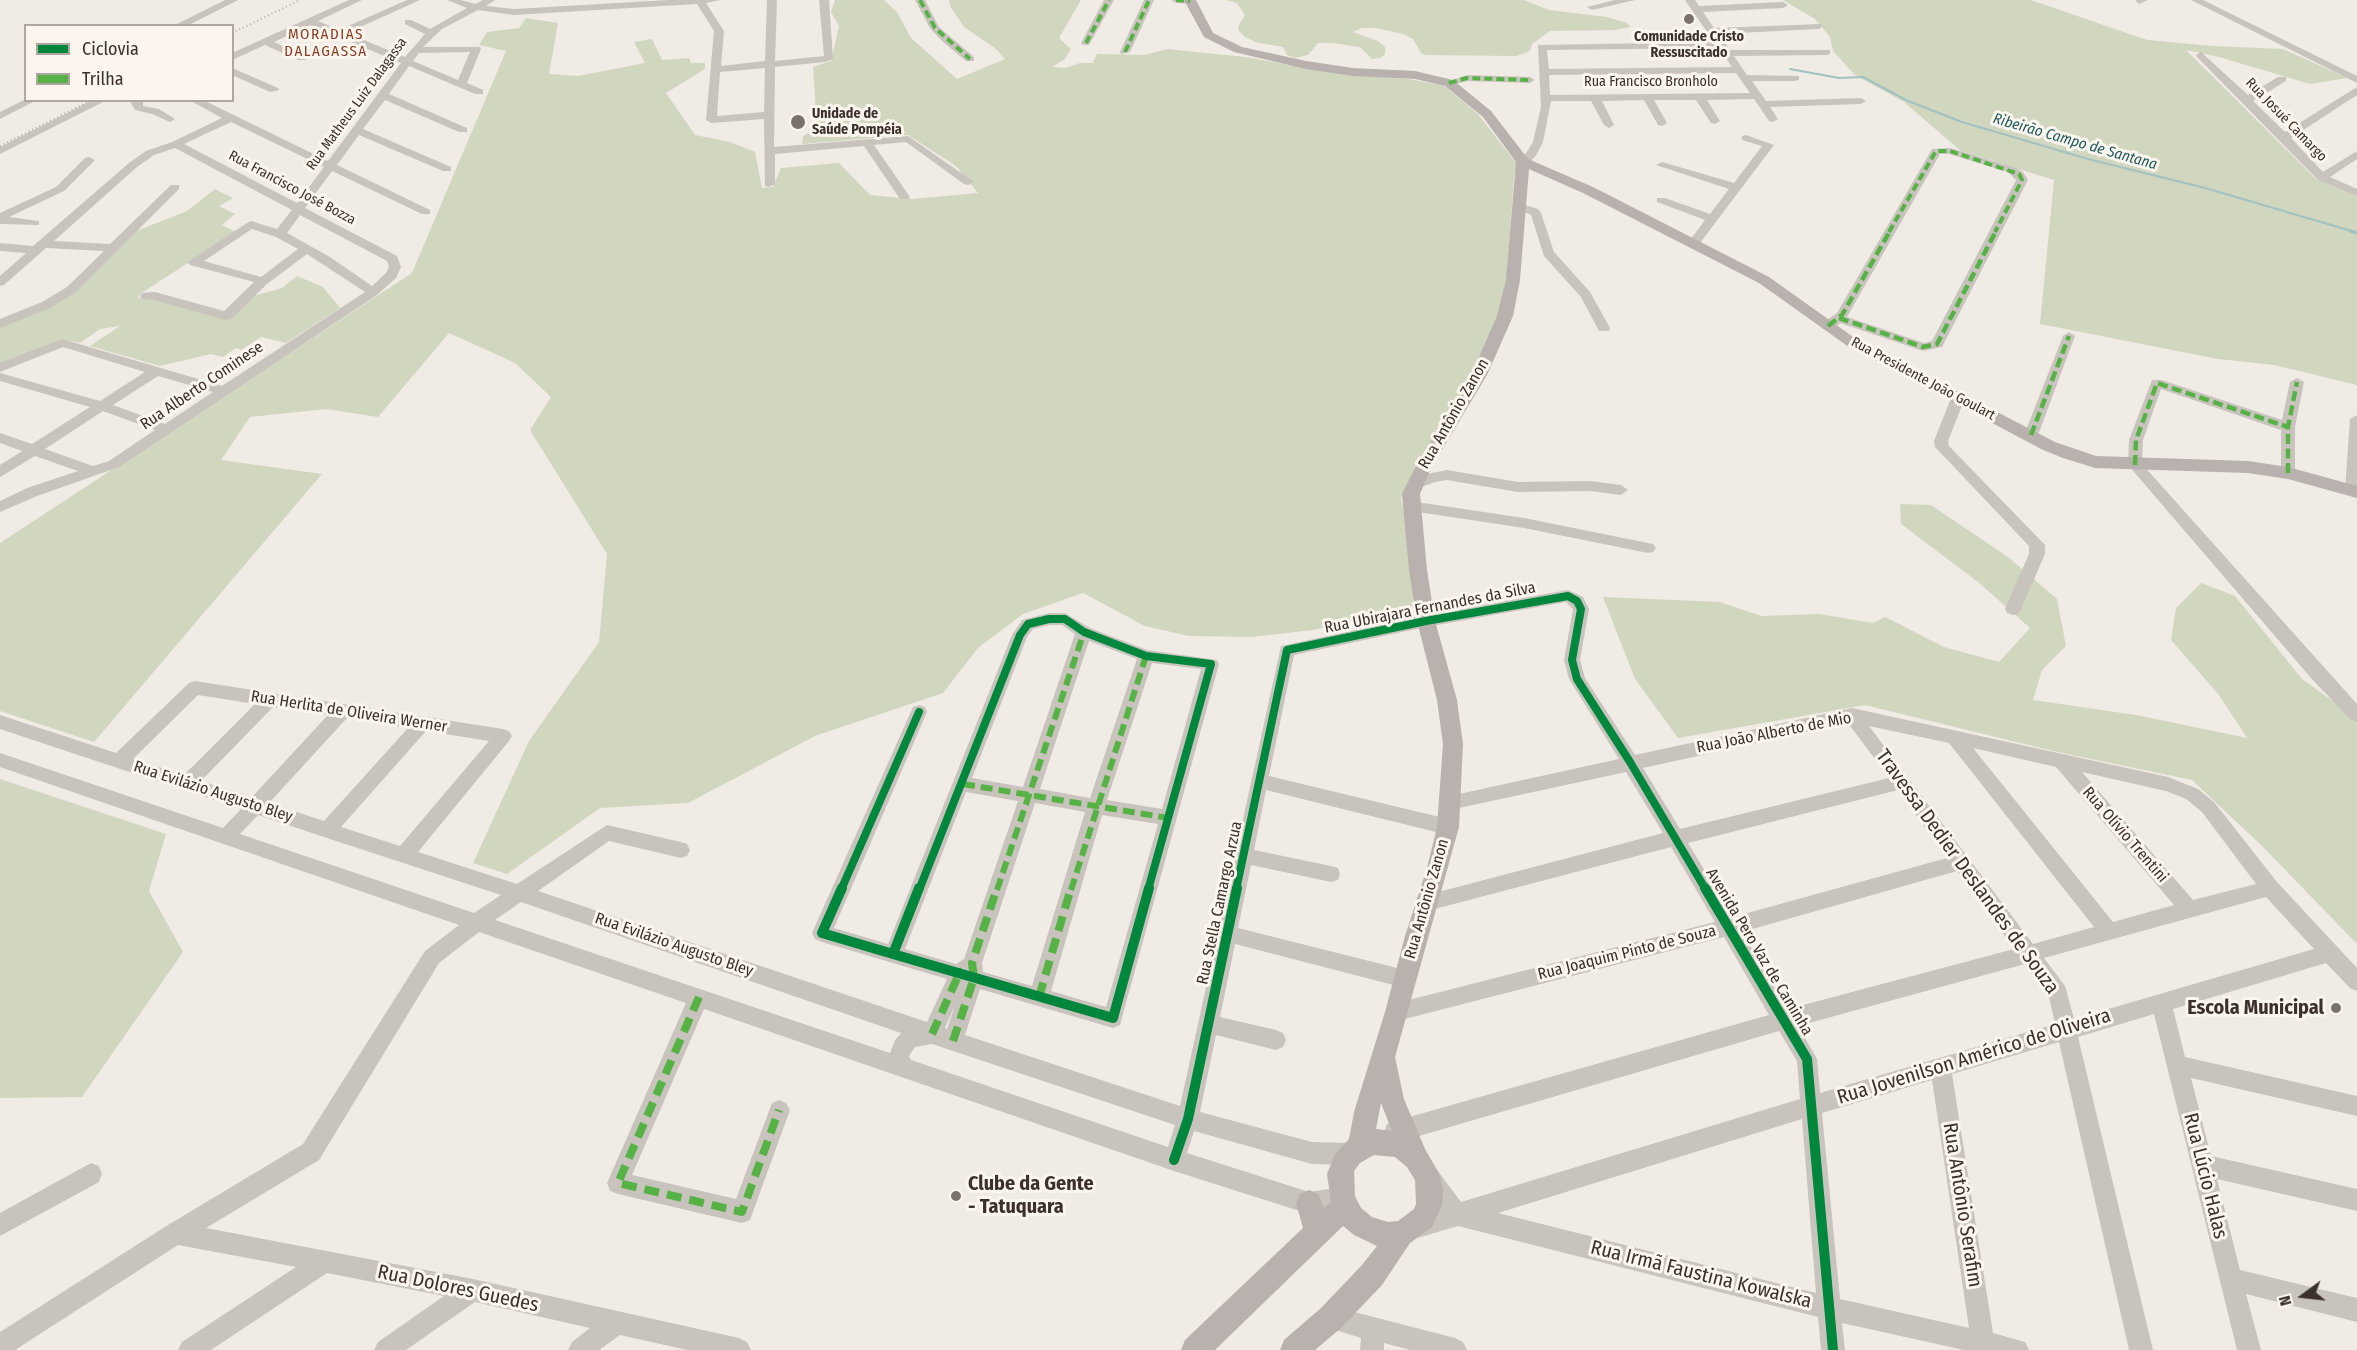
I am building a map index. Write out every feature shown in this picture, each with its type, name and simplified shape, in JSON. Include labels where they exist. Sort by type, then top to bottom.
[{"type":"main road","points":[[1185,0],[1208,35],[1238,50],[1306,65],[1353,72],[1415,75],[1449,83],[1487,114],[1523,162]]},
{"type":"main road","name":"Rua Antônio Zanon","points":[[1362,1147],[1366,1112],[1438,868],[1448,827],[1450,803],[1453,744],[1447,700],[1426,621],[1410,506],[1411,494],[1414,485],[1479,375],[1505,316],[1513,280],[1523,162]]},
{"type":"main road","name":"Rua Presidente João Goulart","points":[[1523,162],[1588,190],[1764,280],[1833,322],[1890,364],[2059,450],[2095,462],[2248,467],[2288,473],[2355,491]]},
{"type":"main road","name":"Rua Antônio Zanon","points":[[1384,1053],[1392,1099],[1422,1166]]},
{"type":"main road","points":[[1294,1350],[1330,1318],[1372,1275],[1406,1231],[1423,1218],[1429,1205],[1430,1190],[1422,1166],[1404,1148],[1389,1142],[1362,1147],[1340,1174],[1343,1202],[1352,1217],[1375,1233],[1388,1235],[1406,1231]]},
{"type":"main road","points":[[1195,1350],[1317,1231],[1343,1202]]},
{"type":"main road","points":[[1309,1203],[1317,1231]]},
{"type":"street","points":[[220,9],[233,0]]},
{"type":"street","points":[[192,23],[244,0]]},
{"type":"street","points":[[234,56],[357,0]]},
{"type":"street","points":[[340,33],[415,0]]},
{"type":"street","points":[[452,0],[473,8],[514,12],[625,3],[716,0]]},
{"type":"street","name":"Rua Matheus Luiz Dalagassa","points":[[279,234],[415,50],[431,33],[490,0]]},
{"type":"street","points":[[699,0],[718,31],[711,120],[769,115]]},
{"type":"street","points":[[769,184],[772,0]]},
{"type":"street","points":[[716,69],[829,57],[824,0]]},
{"type":"street","points":[[920,0],[935,28],[970,59]]},
{"type":"street","points":[[1086,44],[1109,0]]},
{"type":"street","points":[[1125,52],[1149,0]]},
{"type":"street","points":[[1592,7],[1630,0]]},
{"type":"street","points":[[2196,0],[2357,80]]},
{"type":"street","points":[[1694,4],[1783,5]]},
{"type":"street","points":[[1694,4],[1773,119]]},
{"type":"street","points":[[312,22],[479,92]]},
{"type":"street","points":[[408,22],[431,33]]},
{"type":"street","points":[[1713,31],[1818,26]]},
{"type":"street","points":[[266,42],[302,58]]},
{"type":"street","points":[[1523,162],[1531,155],[1538,142],[1546,98],[1542,47],[1826,52]]},
{"type":"street","points":[[415,50],[476,49],[461,85]]},
{"type":"street","name":"Rua Josué Camargo","points":[[2201,55],[2322,178],[2357,193]]},
{"type":"street","points":[[234,72],[274,90]]},
{"type":"street","points":[[1543,72],[1742,74],[1795,78]]},
{"type":"street","points":[[1449,83],[1467,78],[1530,80]]},
{"type":"street","points":[[2247,100],[2282,79]]},
{"type":"street","points":[[2284,137],[2357,90]]},
{"type":"street","points":[[383,95],[463,130]]},
{"type":"street","points":[[0,108],[24,97]]},
{"type":"street","points":[[1700,97],[1715,121]]},
{"type":"street","name":"Rua Francisco Bronholo","points":[[1546,98],[1700,97],[1861,101]]},
{"type":"street","points":[[1595,98],[1609,125]]},
{"type":"street","points":[[1648,98],[1662,123]]},
{"type":"street","points":[[0,116],[28,102]]},
{"type":"street","points":[[2,148],[98,102]]},
{"type":"street","points":[[137,102],[139,108],[155,111],[171,119]]},
{"type":"street","points":[[198,102],[426,212]]},
{"type":"street","points":[[0,282],[150,153],[176,144],[231,118]]},
{"type":"street","points":[[357,130],[447,170]]},
{"type":"street","points":[[1693,244],[1769,145],[1746,138]]},
{"type":"street","points":[[769,151],[908,139],[968,182]]},
{"type":"street","points":[[867,143],[904,197]]},
{"type":"street","name":"Rua Francisco José Bozza","points":[[176,144],[393,259]]},
{"type":"street","points":[[1950,151],[2019,174],[2022,180],[1937,344],[1923,347],[1833,322],[1936,152],[1950,151]]},
{"type":"street","points":[[2322,178],[2357,154]]},
{"type":"street","points":[[0,219],[60,189],[89,160]]},
{"type":"street","points":[[1662,165],[1737,188]]},
{"type":"street","points":[[0,324],[60,298],[175,187]]},
{"type":"street","points":[[1660,200],[1713,219]]},
{"type":"street","points":[[1518,206],[1534,211],[1537,215],[1548,253],[1586,295],[1604,328]]},
{"type":"street","points":[[0,219],[35,223]]},
{"type":"street","points":[[263,281],[194,262],[251,225],[279,234],[373,292]]},
{"type":"street","points":[[0,247],[114,248]]},
{"type":"street","points":[[146,296],[155,296],[226,316],[263,281],[306,249]]},
{"type":"street","name":"Rua Alberto Cominese","points":[[0,507],[64,480],[96,472],[114,464],[373,292],[392,275],[395,267],[393,259]]},
{"type":"street","points":[[2031,435],[2069,336]]},
{"type":"street","points":[[0,368],[62,343],[224,391]]},
{"type":"street","points":[[0,472],[156,371]]},
{"type":"street","points":[[0,377],[102,406],[166,429]]},
{"type":"street","points":[[2288,473],[2288,427],[2296,382]]},
{"type":"street","points":[[2288,427],[2157,383],[2136,440],[2135,465],[2317,673],[2357,715]]},
{"type":"street","points":[[1958,398],[1941,441],[1942,447],[2037,545],[2037,554],[2013,609]]},
{"type":"street","points":[[2355,491],[2357,419]]},
{"type":"street","points":[[0,438],[96,472]]},
{"type":"street","points":[[1414,485],[1432,477],[1447,475],[1518,487],[1563,489],[1590,486],[1621,490]]},
{"type":"street","points":[[1410,506],[1524,523],[1648,548]]},
{"type":"street","name":"Rua Ubirajara Fernandes da Silva","points":[[1287,650],[1426,621],[1568,596],[1577,601]]},
{"type":"street","name":"Avenida Pero Vaz de Caminha","points":[[1577,601],[1581,609],[1572,660],[1577,679],[1630,762],[1806,1059],[1833,1350]]},
{"type":"street","points":[[893,954],[963,784],[1020,635],[1028,624],[1049,619],[1065,619],[1084,632],[1146,656],[1211,664],[1113,1018],[1039,997],[968,971],[893,954],[822,933],[919,712]]},
{"type":"street","points":[[953,1041],[968,971],[1084,632]]},
{"type":"street","name":"Rua Stella Camargo Arzua","points":[[1174,1160],[1188,1119],[1287,650]]},
{"type":"street","points":[[1039,997],[1096,806],[1146,656]]},
{"type":"street","name":"Rua Herlita de Oliveira Werner","points":[[119,761],[195,688],[503,736],[404,855]]},
{"type":"street","points":[[187,784],[269,700]]},
{"type":"street","points":[[227,836],[343,711]]},
{"type":"street","name":"Rua João Alberto de Mio","points":[[1450,803],[1852,715],[2168,784],[2192,794],[2208,807],[2270,888],[2357,982]]},
{"type":"street","name":"Travessa Dedier Deslandes de Souza","points":[[1852,715],[2058,993],[2141,1350]]},
{"type":"street","name":"Rua Evilázio Augusto Bley","points":[[0,722],[519,893],[1188,1119],[1312,1153],[1362,1147]]},
{"type":"street","points":[[327,830],[423,723]]},
{"type":"street","points":[[1953,736],[2109,932]]},
{"type":"street","points":[[0,760],[1174,1160],[1309,1203],[1343,1202]]},
{"type":"street","name":"Rua Olívio Trentini","points":[[2061,760],[2190,910]]},
{"type":"street","points":[[1259,781],[1448,827]]},
{"type":"street","points":[[1427,903],[1674,838],[1902,782]]},
{"type":"street","points":[[963,784],[1168,819]]},
{"type":"street","points":[[0,1346],[176,1233],[311,1152],[432,957],[477,922],[608,833],[681,850]]},
{"type":"street","points":[[1244,856],[1331,874]]},
{"type":"street","name":"Rua Joaquim Pinto de Souza","points":[[1397,1012],[1728,927],[1961,862]]},
{"type":"street","points":[[1362,1147],[1404,1128],[1784,1020],[2270,888]]},
{"type":"street","points":[[1228,934],[1405,979]]},
{"type":"street","name":"Rua Jovenilson Américo de Oliveira","points":[[1406,1231],[1940,1067],[2329,953]]},
{"type":"street","points":[[903,1067],[899,1056],[902,1047],[909,1039],[932,1034],[968,971]]},
{"type":"street","points":[[699,997],[618,1183],[742,1212],[778,1110]]},
{"type":"street","name":"Rua Lúcio Halas","points":[[2161,1002],[2249,1350]]},
{"type":"street","points":[[1208,1024],[1276,1040]]},
{"type":"street","points":[[2177,1065],[2357,1106]]},
{"type":"street","name":"Rua Antônio Serafim","points":[[1940,1067],[1983,1342]]},
{"type":"street","points":[[2202,1165],[2357,1200]]},
{"type":"street","points":[[1422,1166],[1456,1214]]},
{"type":"street","points":[[0,1225],[91,1174]]},
{"type":"street","name":"Rua Irmã Faustina Kowalska","points":[[1456,1214],[1829,1308],[2017,1350]]},
{"type":"street","name":"Rua Dolores Guedes","points":[[176,1233],[473,1290],[739,1350]]},
{"type":"street","points":[[189,1350],[324,1262]]},
{"type":"street","points":[[2231,1279],[2357,1310]]},
{"type":"street","points":[[386,1350],[473,1290]]},
{"type":"street","points":[[1330,1318],[1373,1339],[1455,1350]]},
{"type":"street","points":[[580,1350],[615,1323]]},
{"type":"green space","points":[[835,0],[884,0],[897,12],[911,38],[957,79],[1005,59],[996,49],[964,27],[950,6],[949,0],[1081,0],[1059,38],[1071,49],[1065,59],[1052,67],[1065,68],[1080,63],[1093,63],[1097,54],[1144,55],[1167,49],[1245,57],[1347,75],[1409,79],[1444,86],[1477,113],[1517,164],[1514,177],[1505,304],[1474,372],[1429,446],[1401,498],[1410,541],[1418,607],[1313,630],[1251,637],[1189,636],[1145,626],[1083,593],[1023,614],[978,648],[943,693],[815,736],[688,803],[600,808],[507,874],[473,863],[529,741],[599,642],[607,554],[530,430],[551,397],[515,363],[449,333],[378,417],[326,409],[250,417],[221,460],[322,474],[94,742],[0,711],[0,543],[412,273],[506,51],[479,45],[487,32],[519,28],[526,18],[558,23],[549,74],[578,76],[645,63],[634,42],[652,39],[662,60],[689,58],[691,63],[705,63],[705,69],[666,93],[695,135],[730,142],[755,152],[762,188],[773,187],[781,168],[839,163],[870,195],[913,199],[978,193],[956,166],[908,135],[802,144],[803,136],[817,129],[813,67],[831,61],[839,26],[831,12]]},
{"type":"green space","points":[[1226,0],[1524,0],[1549,10],[1607,17],[1627,23],[1631,27],[1615,30],[1550,31],[1532,44],[1530,51],[1517,56],[1425,55],[1421,53],[1413,39],[1403,34],[1376,28],[1362,28],[1353,32],[1378,41],[1385,47],[1385,54],[1380,58],[1372,59],[1360,47],[1318,43],[1308,55],[1295,58],[1287,55],[1283,47],[1255,42],[1245,37],[1238,27],[1245,15],[1237,3]]},
{"type":"green space","points":[[1783,0],[2031,0],[2147,40],[2283,49],[2347,78],[2310,84],[2219,57],[2186,50],[2316,179],[2357,196],[2357,385],[2274,365],[2218,359],[2040,324],[2054,180],[1961,151],[1904,102],[1855,75],[1833,51],[1830,37],[1815,19]]},
{"type":"green space","points":[[215,189],[233,198],[219,206],[235,214],[222,225],[236,232],[140,294],[138,298],[153,297],[226,319],[253,296],[282,288],[297,276],[323,287],[340,308],[286,343],[261,337],[241,350],[236,348],[223,357],[211,354],[160,366],[90,346],[120,326],[100,329],[80,343],[65,340],[0,365],[0,326],[55,303],[134,232],[187,211]]},
{"type":"green space","points":[[1900,504],[1931,505],[2008,557],[2057,599],[2066,646],[2042,670],[2033,700],[2136,715],[2247,738],[2219,695],[2171,640],[2176,608],[2201,583],[2235,596],[2302,679],[2357,721],[2357,944],[2263,847],[2192,780],[2053,751],[1865,705],[1678,738],[1635,679],[1603,597],[1720,602],[1761,616],[1819,614],[1873,623],[1885,617],[1944,647],[1999,662],[2030,628],[1978,582],[1901,524]]},
{"type":"green space","points":[[0,779],[166,834],[149,891],[183,952],[82,1097],[0,1098]]},
{"type":"waterway","name":"Ribeirão Campo de Santana","points":[[1790,69],[1839,78],[1863,77],[1908,101],[1962,122],[2088,159],[2205,188],[2355,232]]},
{"type":"waterway","name":"Ribeirão Campo de Santana","points":[[2350,231],[2357,233]]},
{"type":"railway","points":[[234,32],[300,0]]},
{"type":"railway","points":[[0,146],[88,102]]},
{"type":"marked path","points":[[920,0],[935,28],[970,59]]},
{"type":"marked path","points":[[1086,43],[1109,0]]},
{"type":"marked path","points":[[1125,52],[1149,0]]},
{"type":"marked path","points":[[1176,0],[1190,1]]},
{"type":"marked path","points":[[1449,83],[1467,78],[1530,80]]},
{"type":"marked path","points":[[1828,326],[1842,315],[1936,151],[1950,151],[2019,174],[2022,180],[1937,344],[1923,347],[1839,318]]},
{"type":"marked path","points":[[2031,435],[2069,336]]},
{"type":"marked path","points":[[2288,473],[2288,427],[2297,382]]},
{"type":"marked path","points":[[2135,465],[2136,440],[2157,383],[2288,427]]},
{"type":"marked path","points":[[953,1041],[974,978],[972,963],[1084,632]]},
{"type":"marked path","points":[[1039,997],[1096,806],[1146,656]]},
{"type":"marked path","points":[[963,784],[1168,818]]},
{"type":"marked path","points":[[932,1034],[959,974],[963,970]]},
{"type":"marked path","points":[[699,997],[618,1183],[742,1212],[779,1110]]},
{"type":"cycle path","points":[[1174,1160],[1188,1119],[1287,650],[1426,621],[1568,596],[1577,601],[1581,609],[1572,660],[1577,679],[1630,762],[1807,1059],[1833,1350]]},
{"type":"cycle path","points":[[893,954],[1020,635],[1028,624],[1049,619],[1065,619],[1084,632],[1146,656],[1211,664],[1113,1018],[959,974],[822,933],[919,712]]},
{"type":"place","name":"Comunidade Cristo Ressuscitado","points":[[1689,19]]},
{"type":"place","name":"Unidade de Saúde Pompéia","points":[[798,122]]},
{"type":"place","name":"Escola Municipal","points":[[2336,1008]]},
{"type":"place","name":"Clube da Gente - Tatuquara","points":[[956,1196]]},
{"type":"district","name":"MORADIAS DALAGASSA","points":[[326,44]]}]
